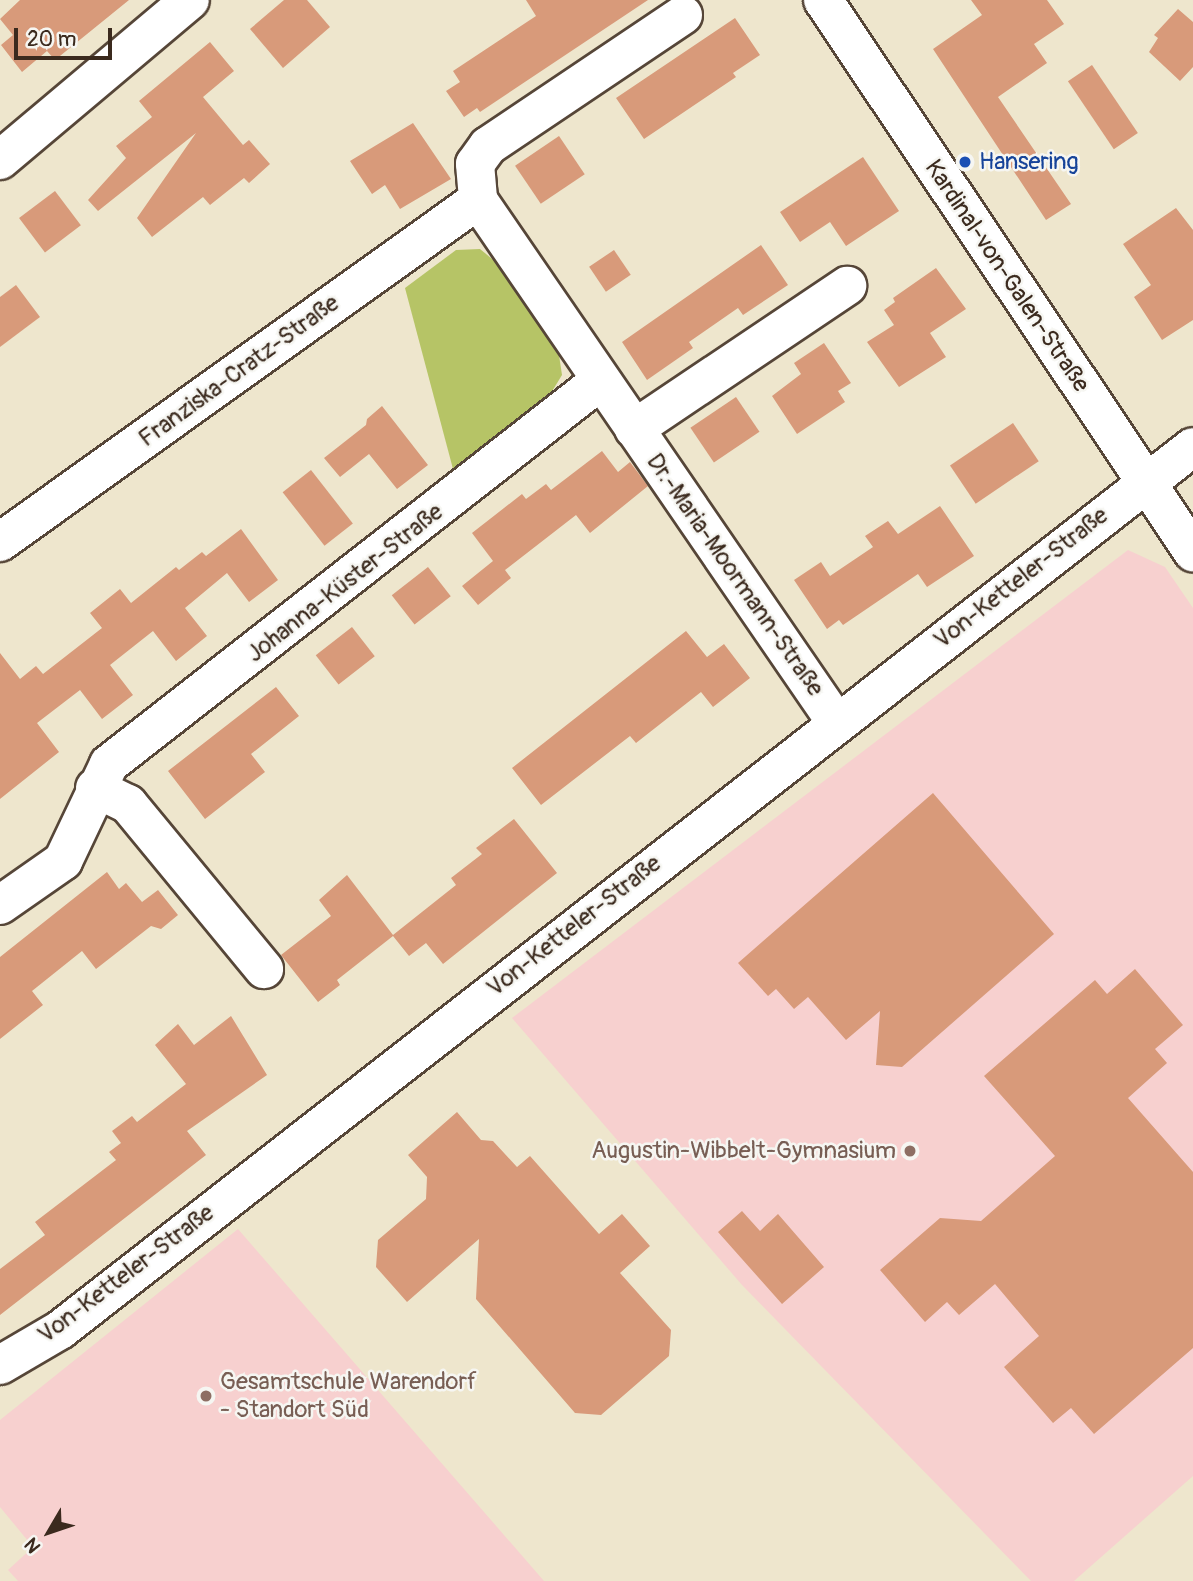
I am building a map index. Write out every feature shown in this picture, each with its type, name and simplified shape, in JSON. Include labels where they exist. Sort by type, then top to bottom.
[{"type":"street","points":[[0,160],[190,0]]},
{"type":"street","name":"Kardinal-von-Galen-Straße","points":[[823,0],[1193,552]]},
{"type":"street","name":"Dr.-Maria-Moormann-Straße","points":[[683,15],[488,146],[475,164],[478,201],[836,722]]},
{"type":"street","name":"Franziska-Cratz-Straße","points":[[0,542],[478,201]]},
{"type":"street","name":"Dr.-Maria-Moormann-Straße","points":[[634,429],[847,286]]},
{"type":"street","name":"Johanna-Küster-Straße","points":[[0,905],[63,862],[95,788],[109,764],[600,381]]},
{"type":"street","points":[[1145,482],[1193,447]]},
{"type":"street","name":"Von-Ketteler-Straße","points":[[0,1365],[60,1330],[1145,482]]},
{"type":"street","points":[[95,788],[128,804],[264,970]]},
{"type":"shaded area","name":"Augustin-Wibbelt-Gymnasium","points":[[1128,550],[1165,567],[1193,608],[1193,1476],[1074,1581],[1031,1581],[742,1285],[512,1018]]},
{"type":"shaded area","name":"Gesamtschule Warendorf - Standort Süd","points":[[238,1229],[544,1581],[18,1581],[8,1570],[33,1547],[0,1507],[0,1420]]},
{"type":"green space","points":[[480,249],[497,263],[559,355],[562,375],[551,393],[453,469],[405,288],[456,250]]},
{"type":"building","points":[[20,0],[129,0],[55,60],[47,51],[22,72],[1,45],[13,35],[0,19]]},
{"type":"building","points":[[284,0],[307,0],[330,27],[283,68],[250,29]]},
{"type":"building","points":[[526,0],[648,0],[480,112],[477,108],[464,117],[446,91],[460,82],[453,71],[536,16]]},
{"type":"building","points":[[971,0],[1047,0],[1064,24],[1034,44],[1047,63],[998,97],[1071,204],[1046,220],[933,49],[982,15]]},
{"type":"building","points":[[1178,9],[1193,22],[1193,67],[1180,81],[1149,52],[1158,38],[1154,35]]},
{"type":"building","points":[[735,18],[760,55],[733,73],[736,77],[644,139],[616,98]]},
{"type":"building","points":[[210,42],[234,71],[203,97],[243,145],[249,140],[270,164],[249,183],[244,178],[210,205],[203,197],[152,237],[137,218],[196,133],[98,211],[88,200],[126,158],[116,146],[152,117],[139,101]]},
{"type":"building","points":[[1092,65],[1138,133],[1114,149],[1068,81]]},
{"type":"building","points":[[413,123],[451,179],[400,209],[385,185],[372,194],[350,161]]},
{"type":"building","points":[[559,136],[585,174],[541,204],[515,166]]},
{"type":"building","points":[[863,157],[899,211],[846,246],[830,222],[800,242],[780,212]]},
{"type":"building","points":[[55,191],[81,225],[45,252],[19,218]]},
{"type":"building","points":[[1176,208],[1193,230],[1193,320],[1162,340],[1134,297],[1151,285],[1123,244]]},
{"type":"building","points":[[761,245],[788,285],[743,315],[738,308],[689,342],[693,348],[647,380],[622,342]]},
{"type":"building","points":[[614,250],[631,275],[606,292],[589,267]]},
{"type":"building","points":[[936,268],[966,309],[930,333],[946,357],[899,387],[867,342],[894,325],[884,310],[895,302],[893,298]]},
{"type":"building","points":[[16,285],[40,317],[0,347],[0,297]]},
{"type":"building","points":[[824,343],[851,383],[838,391],[845,402],[797,434],[772,396],[801,374],[794,363]]},
{"type":"building","points":[[736,397],[759,432],[714,463],[690,428]]},
{"type":"building","points":[[382,406],[428,465],[397,489],[369,454],[340,477],[324,458],[366,425],[367,419]]},
{"type":"building","points":[[1013,423],[1039,461],[976,504],[950,465]]},
{"type":"building","points":[[602,451],[618,472],[630,462],[648,486],[590,533],[576,515],[505,570],[511,578],[478,605],[462,586],[493,561],[472,533],[522,494],[526,499],[546,484],[551,490]]},
{"type":"building","points":[[311,470],[353,524],[324,546],[283,492]]},
{"type":"building","points":[[940,506],[974,556],[927,587],[918,574],[843,625],[839,620],[827,629],[794,580],[821,562],[830,576],[873,547],[865,536],[888,521],[898,534]]},
{"type":"building","points":[[241,529],[278,580],[249,602],[227,573],[185,608],[207,636],[176,661],[153,631],[110,665],[133,695],[102,719],[80,690],[37,723],[59,752],[0,799],[0,653],[20,679],[36,666],[43,674],[102,628],[90,613],[120,589],[131,603],[176,567],[179,570],[202,552],[206,556]]},
{"type":"building","points":[[428,567],[451,596],[415,624],[392,595]]},
{"type":"building","points":[[352,627],[375,656],[339,684],[316,655]]},
{"type":"building","points":[[686,631],[707,657],[724,644],[750,678],[713,707],[701,692],[636,743],[630,736],[541,805],[512,768]]},
{"type":"building","points":[[276,687],[299,716],[251,754],[265,772],[205,819],[168,771]]},
{"type":"building","points":[[933,793],[1054,934],[902,1067],[876,1065],[880,1011],[846,1040],[808,997],[794,1009],[776,989],[768,996],[738,963]]},
{"type":"building","points":[[514,819],[557,873],[443,964],[426,943],[409,956],[393,936],[337,980],[340,985],[318,1002],[281,955],[331,916],[319,900],[347,875],[393,935],[456,885],[451,878],[482,854],[476,848]]},
{"type":"building","points":[[107,872],[119,889],[126,883],[142,902],[158,890],[178,915],[161,929],[151,926],[96,969],[82,951],[32,991],[43,1005],[0,1039],[0,957]]},
{"type":"building","points":[[1135,969],[1183,1025],[1155,1049],[1167,1063],[1128,1098],[1193,1172],[1193,1348],[1094,1434],[1071,1408],[1053,1423],[1004,1367],[1039,1336],[995,1284],[959,1315],[947,1302],[925,1322],[880,1270],[940,1218],[981,1221],[1055,1156],[984,1076],[1095,980],[1107,994]]},
{"type":"building","points":[[231,1016],[267,1075],[187,1131],[206,1155],[0,1315],[0,1269],[45,1235],[35,1222],[116,1160],[109,1152],[121,1143],[112,1131],[132,1116],[137,1122],[186,1084],[155,1045],[178,1024],[194,1045]]},
{"type":"building","points":[[457,1112],[481,1140],[493,1141],[517,1167],[530,1156],[599,1234],[622,1214],[650,1246],[620,1273],[671,1330],[669,1356],[601,1415],[575,1413],[476,1299],[479,1239],[407,1302],[376,1267],[378,1240],[426,1199],[427,1177],[408,1155]]},
{"type":"building","points":[[742,1211],[760,1231],[778,1214],[824,1267],[782,1304],[718,1232]]},
{"type":"place","name":"Hansering","points":[[965,162]]},
{"type":"place","name":"Augustin-Wibbelt-Gymnasium","points":[[910,1151]]},
{"type":"place","name":"Gesamtschule Warendorf - Standort Süd","points":[[206,1396]]}]
